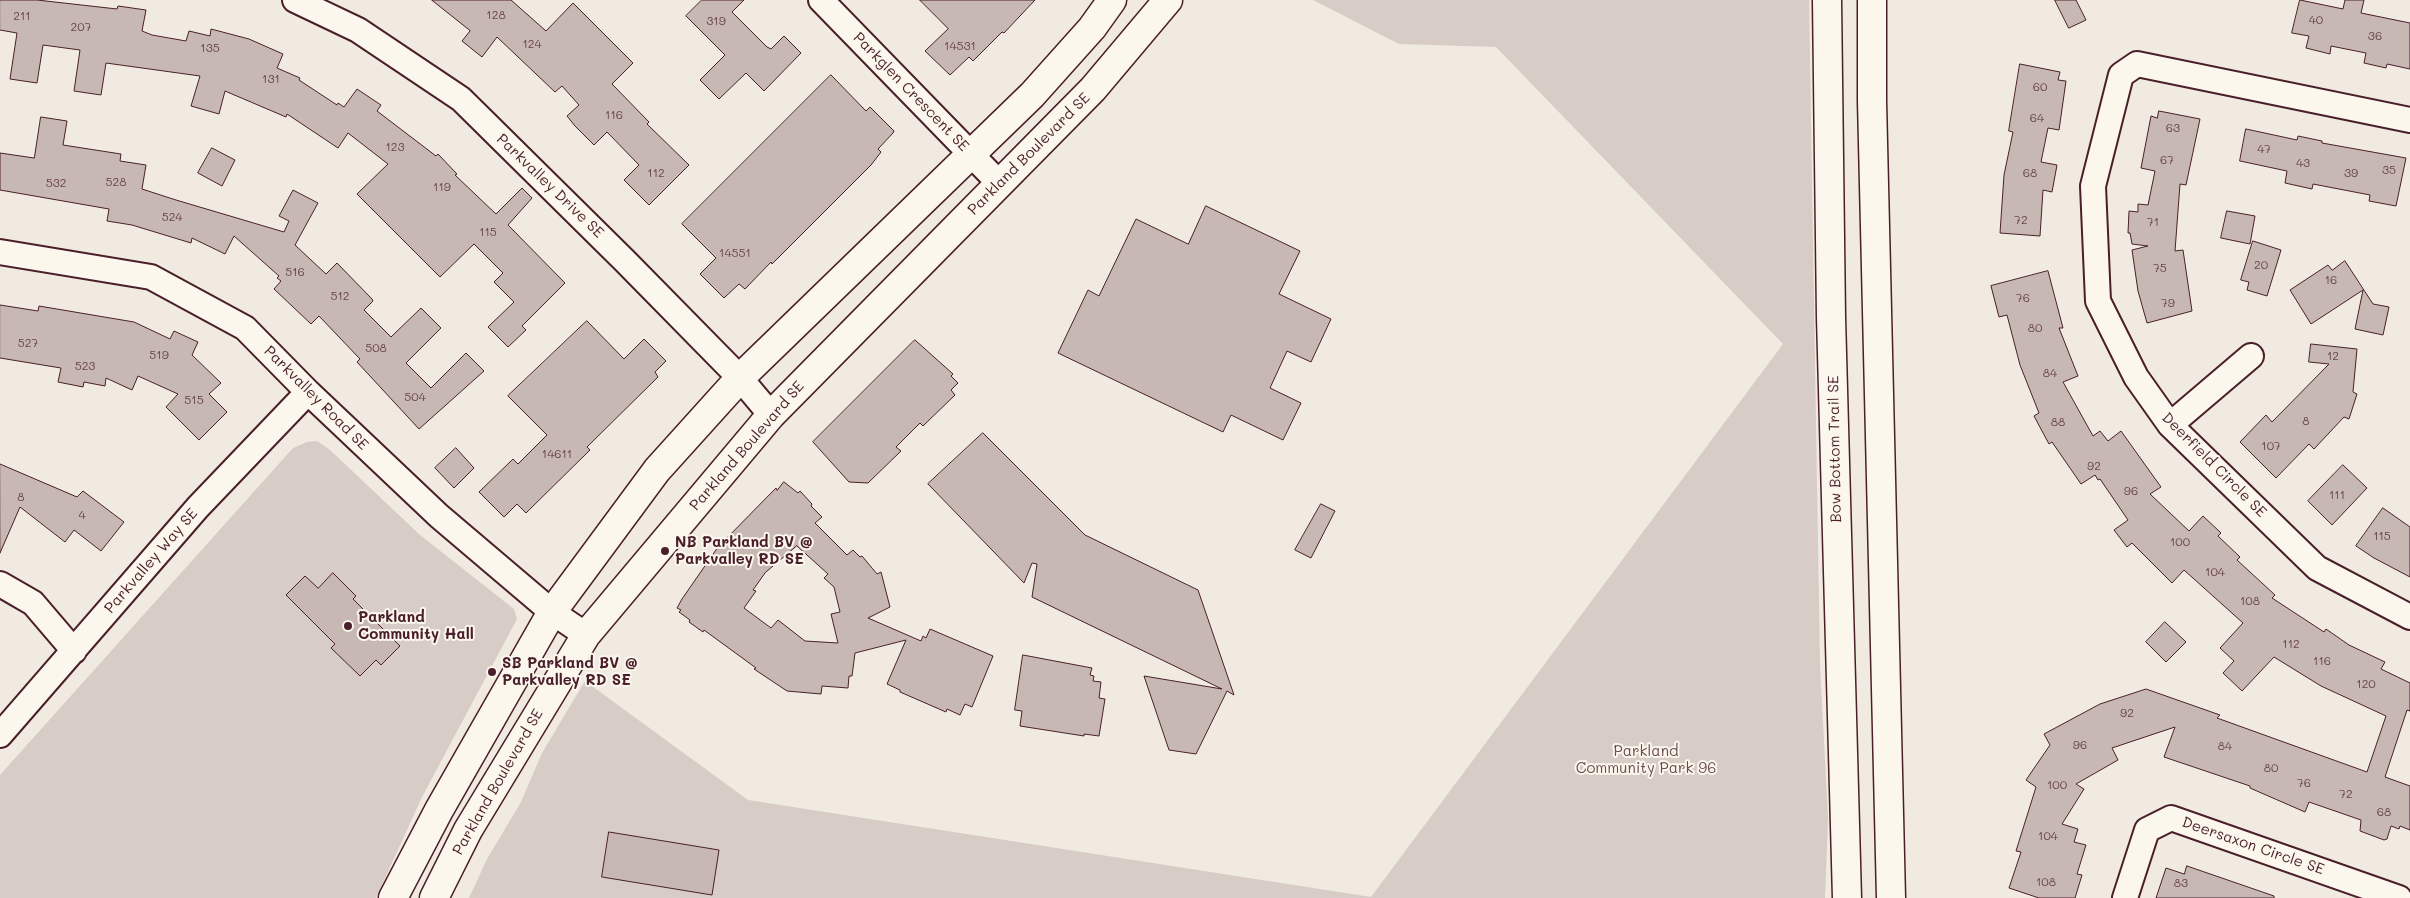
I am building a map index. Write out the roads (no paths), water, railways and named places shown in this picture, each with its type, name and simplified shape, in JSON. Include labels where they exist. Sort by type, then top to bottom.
[{"type":"street","name":"Parkvalley Drive SE","points":[[295,0],[358,30],[461,99],[740,378],[770,415]]},
{"type":"street","name":"Parkglen Crescent SE","points":[[821,0],[1000,184]]},
{"type":"street","points":[[393,898],[439,810],[552,612],[657,470],[740,378],[1032,95],[1092,28],[1112,0]]},
{"type":"street","name":"Parkland Boulevard SE","points":[[434,898],[468,830],[586,635],[770,415],[1093,89],[1168,0]]},
{"type":"street","name":"Bow Bottom Trail SE","points":[[1827,0],[1831,307],[1846,898]]},
{"type":"street","points":[[1872,0],[1872,101],[1891,898]]},
{"type":"street","name":"Deerfield Circle SE","points":[[2410,120],[2137,64],[2121,75],[2093,186],[2098,301],[2136,378],[2170,425],[2317,568],[2410,617]]},
{"type":"street","name":"Parkvalley Road SE","points":[[0,252],[151,277],[245,328],[308,392],[439,516],[552,612],[586,635]]},
{"type":"street","points":[[2170,425],[2251,356]]},
{"type":"street","name":"Parkvalley Way SE","points":[[0,736],[198,507],[308,392]]},
{"type":"street","points":[[0,584],[33,603],[74,651]]},
{"type":"street","name":"Deersaxon Circle SE","points":[[2125,898],[2147,830],[2171,818],[2399,898]]},
{"type":"place","name":"NB Parkland BV @ Parkvalley RD SE","points":[[665,551]]},
{"type":"place","name":"Parkland Community Hall","points":[[348,626]]},
{"type":"place","name":"SB Parkland BV @ Parkvalley RD SE","points":[[492,672]]},
{"type":"park label","name":"Parkland Community Park 96","points":[[1646,760]]}]
